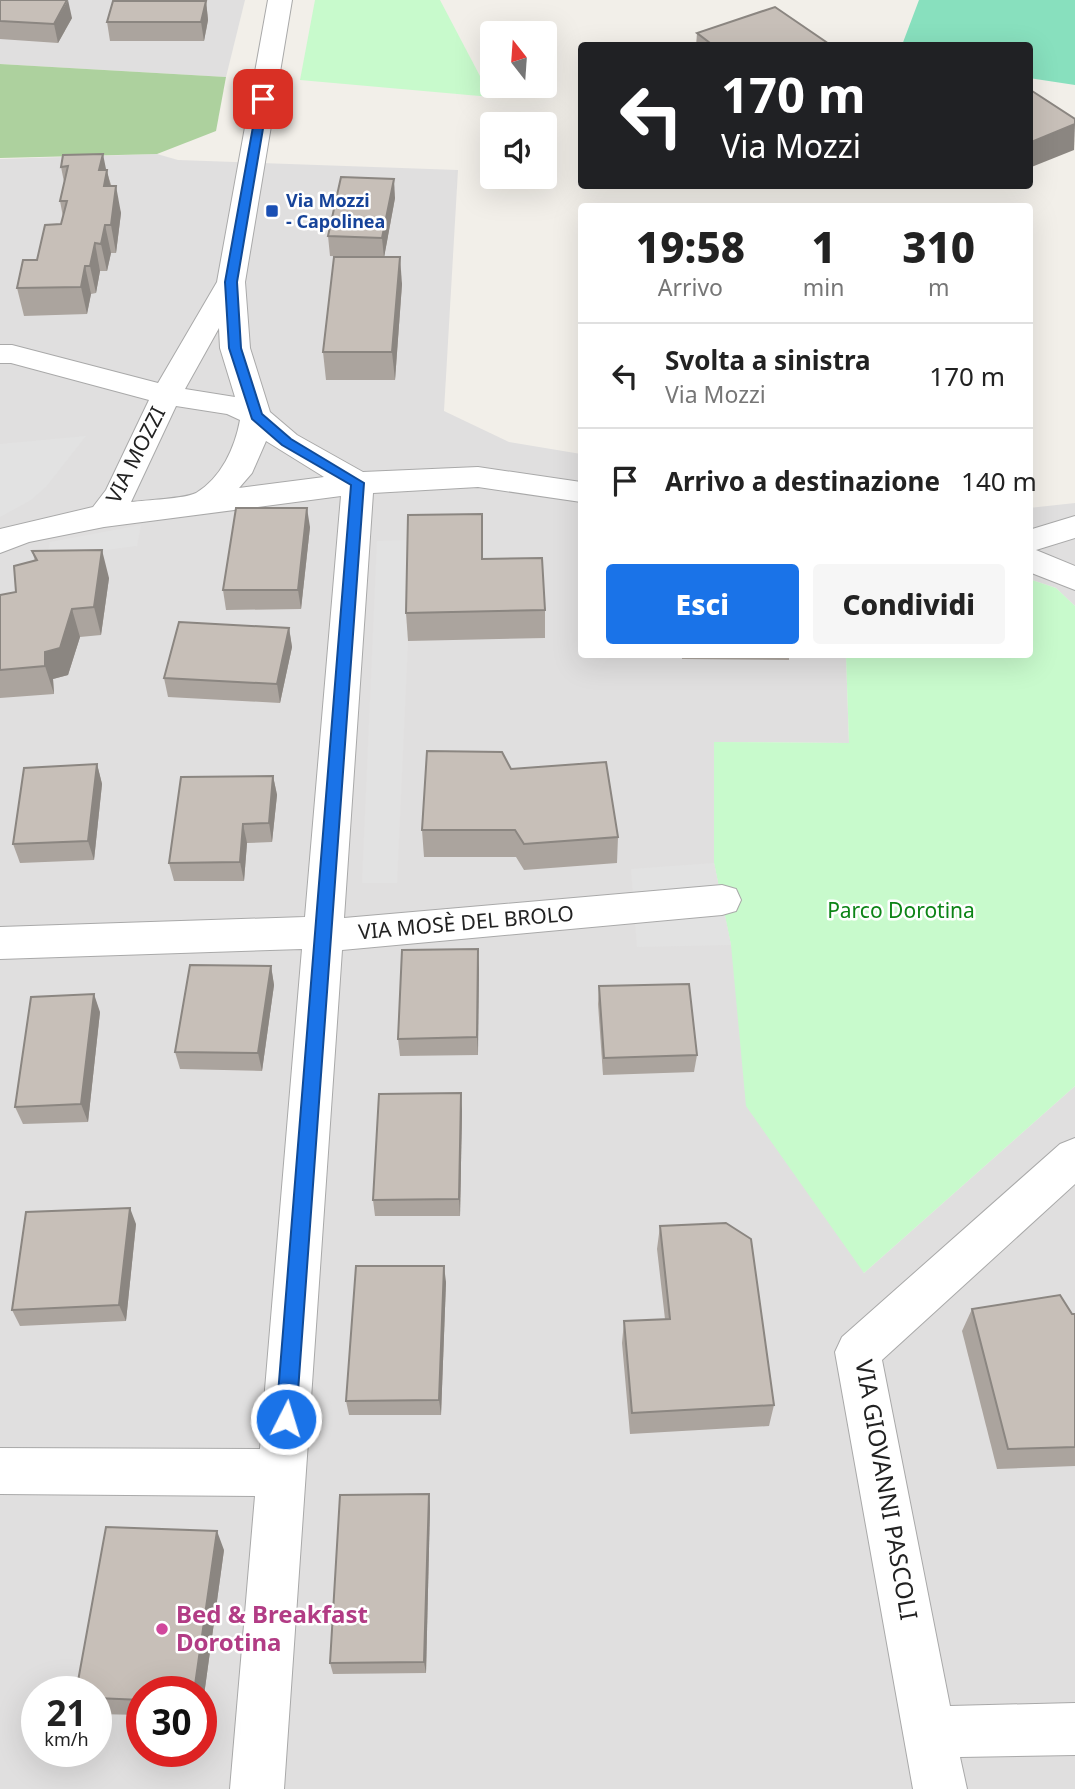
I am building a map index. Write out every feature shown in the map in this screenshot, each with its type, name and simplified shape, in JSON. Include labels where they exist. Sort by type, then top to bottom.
[{"type":"street","name":"VIA MOZZI","points":[[256,416],[235,348],[231,282],[280,0]]},
{"type":"street","name":"VIA MOZZI","points":[[104,516],[121,493],[166,395],[231,282]]},
{"type":"street","points":[[0,354],[12,354],[166,395]]},
{"type":"street","name":"VIA MOZZI","points":[[166,395],[234,406],[256,416],[286,442],[358,483]]},
{"type":"street","points":[[207,500],[236,473],[253,435],[256,416]]},
{"type":"street","points":[[0,542],[21,533],[104,516],[207,500],[358,483],[478,477],[578,492]]},
{"type":"street","points":[[257,1789],[358,483]]},
{"type":"street","points":[[1033,540],[1075,527]]},
{"type":"street","points":[[1033,561],[1075,579]]},
{"type":"street","name":"VIA MOSÈ DEL BROLO","points":[[0,943],[347,934],[722,900]]},
{"type":"street","name":"VIA GIOVANNI PASCOLI","points":[[940,1789],[858,1352],[1075,1157]]},
{"type":"street","points":[[0,1471],[282,1473]]},
{"type":"street","points":[[929,1732],[1075,1729]]},
{"type":"shaded area","points":[[0,0],[245,0],[226,77],[0,64]]},
{"type":"shaded area","points":[[157,154],[178,160],[458,170],[444,411],[509,442],[578,454],[578,658],[846,658],[849,743],[715,742],[714,863],[731,945],[864,1273],[1075,1086],[1075,1789],[0,1789],[0,159]]},
{"type":"shaded area","points":[[86,436],[46,487],[31,500],[0,517],[0,444]]},
{"type":"shaded area","points":[[1075,503],[1075,606],[1056,588],[1033,580],[1033,508]]},
{"type":"shaded area","points":[[141,525],[137,546],[47,558],[50,542]]},
{"type":"shaded area","points":[[407,540],[408,641],[397,883],[362,883],[377,541]]},
{"type":"shaded area","points":[[714,863],[731,945],[637,947],[631,869]]},
{"type":"green space","points":[[315,0],[440,0],[480,76],[480,96],[300,80]]},
{"type":"green space","points":[[919,0],[1075,0],[1075,85],[1033,79],[1033,42],[903,42]]},
{"type":"green space","points":[[0,64],[226,77],[216,131],[157,154],[0,158]]},
{"type":"green space","name":"Parco Dorotina","points":[[1033,580],[1056,588],[1075,606],[1075,1086],[864,1273],[746,1106],[731,945],[714,863],[714,742],[849,743],[846,658],[1033,658]]},
{"type":"building","points":[[0,0],[67,0],[54,24],[0,21]]},
{"type":"building","points":[[113,1],[206,1],[201,22],[107,22]]},
{"type":"building","points":[[775,7],[826,42],[709,42],[697,33]]},
{"type":"building","points":[[1033,92],[1075,119],[1075,124],[1033,141]]},
{"type":"building","points":[[103,154],[99,170],[107,170],[104,186],[116,186],[111,225],[105,225],[101,244],[95,243],[90,266],[85,266],[81,287],[17,288],[23,260],[37,260],[45,225],[61,224],[67,201],[60,201],[68,166],[61,167],[63,155]]},
{"type":"building","points":[[341,177],[394,179],[382,238],[328,236]]},
{"type":"building","points":[[334,257],[400,257],[392,352],[323,352]]},
{"type":"building","points":[[236,508],[307,508],[298,590],[223,590]]},
{"type":"building","points":[[482,514],[482,559],[542,558],[545,610],[406,613],[408,515]]},
{"type":"building","points":[[102,550],[94,607],[72,609],[60,648],[45,652],[45,666],[0,670],[0,595],[16,592],[14,566],[37,560],[32,551]]},
{"type":"building","points":[[179,622],[289,628],[277,684],[164,678]]},
{"type":"building","points":[[427,751],[502,752],[511,769],[606,762],[618,837],[524,844],[515,830],[422,830]]},
{"type":"building","points":[[97,764],[88,841],[13,844],[24,768]]},
{"type":"building","points":[[273,776],[269,823],[243,824],[240,862],[169,863],[181,777]]},
{"type":"building","points":[[478,949],[477,1037],[398,1039],[402,950]]},
{"type":"building","points":[[190,965],[271,966],[258,1053],[175,1052]]},
{"type":"building","points":[[689,984],[697,1055],[604,1058],[599,986]]},
{"type":"building","points":[[94,994],[81,1104],[15,1107],[31,997]]},
{"type":"building","points":[[461,1093],[459,1199],[373,1200],[379,1094]]},
{"type":"building","points":[[130,1208],[119,1305],[12,1310],[26,1212]]},
{"type":"building","points":[[726,1223],[751,1239],[774,1405],[632,1413],[624,1321],[670,1319],[660,1226]]},
{"type":"building","points":[[356,1266],[444,1266],[439,1400],[346,1401]]},
{"type":"building","points":[[1060,1295],[1072,1314],[1075,1314],[1075,1447],[1008,1449],[972,1309]]},
{"type":"building","points":[[429,1494],[424,1662],[330,1663],[340,1495]]},
{"type":"building","points":[[106,1527],[217,1531],[196,1676],[126,1676],[126,1699],[112,1699],[112,1676],[79,1676]]},
{"type":"place","name":"Via Mozzi - Capolinea","points":[[272,211]]},
{"type":"place","name":"Bed & Breakfast Dorotina","points":[[162,1629]]},
{"type":"route","points":[[263,99],[231,282],[235,348],[256,416],[286,442],[358,483],[286,1419]]}]
